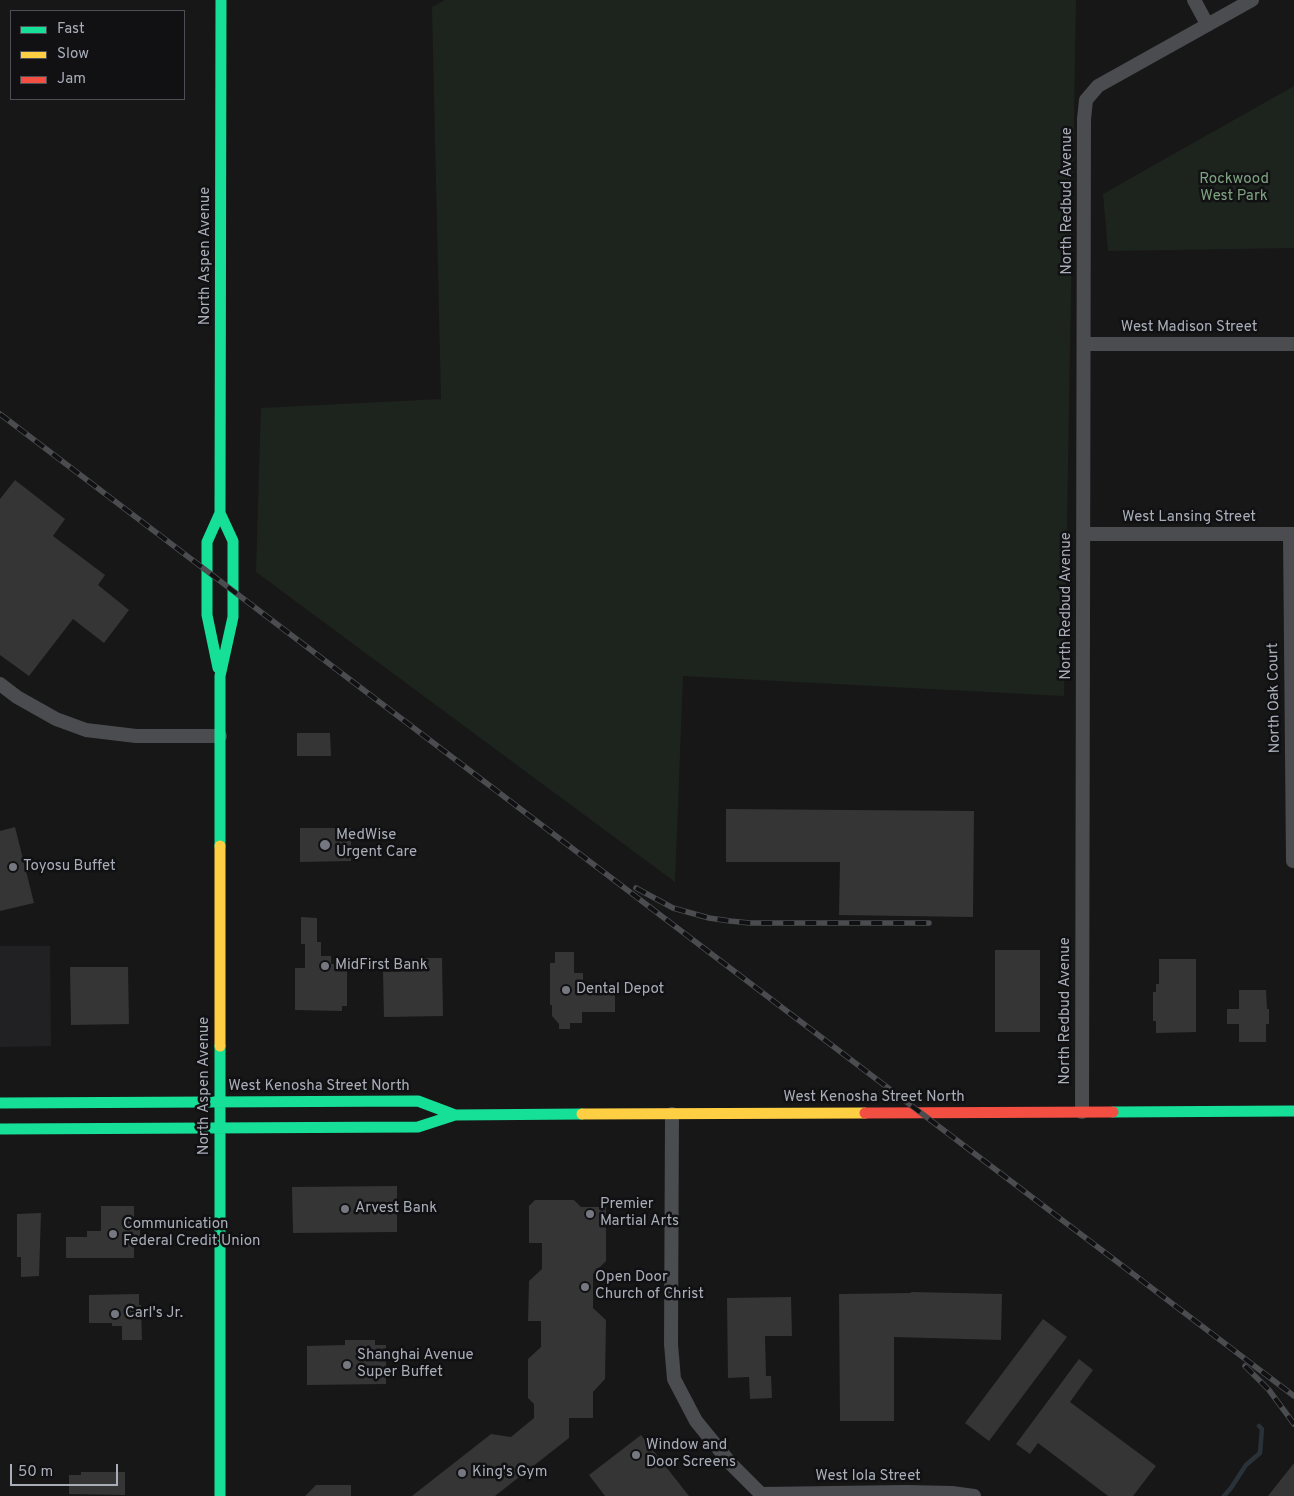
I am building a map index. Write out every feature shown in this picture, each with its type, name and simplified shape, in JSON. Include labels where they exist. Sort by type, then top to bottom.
[{"type":"main road","name":"North Aspen Avenue","points":[[220,1496],[220,676],[207,615],[207,542],[220,512],[221,0]]},
{"type":"main road","name":"North Aspen Avenue","points":[[220,512],[233,541],[233,617],[220,676]]},
{"type":"main road","name":"West Kenosha Street North","points":[[0,1102],[418,1101],[455,1115]]},
{"type":"main road","name":"West Kenosha Street North","points":[[0,1129],[418,1127],[455,1115],[1294,1111]]},
{"type":"street","points":[[1194,0],[1207,24],[1252,0]]},
{"type":"street","name":"North Redbud Avenue","points":[[1082,1112],[1084,119],[1086,100],[1098,86],[1207,24]]},
{"type":"street","name":"West Madison Street","points":[[1084,344],[1294,344]]},
{"type":"street","name":"West Lansing Street","points":[[1083,534],[1292,534]]},
{"type":"street","name":"North Oak Court","points":[[1292,534],[1293,861]]},
{"type":"street","points":[[0,684],[17,697],[56,719],[86,730],[136,736],[220,736]]},
{"type":"street","points":[[672,1114],[671,1344],[674,1380],[696,1421],[731,1464],[760,1495]]},
{"type":"street","name":"West Iola Street","points":[[760,1495],[952,1493],[974,1496]]},
{"type":"shaded area","points":[[0,946],[50,946],[51,1046],[0,1047]]},
{"type":"green space","points":[[445,0],[1076,0],[1064,696],[683,676],[675,882],[256,572],[261,408],[441,399],[432,7]]},
{"type":"green space","name":"Rockwood West Park","points":[[1294,86],[1294,248],[1108,251],[1103,194]]},
{"type":"building","points":[[15,480],[65,519],[53,536],[105,575],[98,585],[129,610],[104,643],[73,619],[29,676],[0,655],[0,499]]},
{"type":"building","points":[[297,733],[330,733],[331,756],[297,756]]},
{"type":"building","points":[[726,809],[974,811],[973,917],[839,915],[840,862],[726,862]]},
{"type":"building","name":"Toyosu Buffet","points":[[15,827],[34,903],[0,911],[0,831]]},
{"type":"building","name":"MedWise Urgent Care","points":[[300,828],[351,828],[351,861],[300,862]]},
{"type":"building","name":"MidFirst Bank","points":[[301,917],[317,918],[317,942],[321,942],[321,956],[331,956],[331,964],[342,964],[342,969],[347,969],[347,1006],[342,1006],[342,1011],[295,1010],[295,968],[305,968],[305,944],[301,944]]},
{"type":"building","points":[[995,950],[1040,950],[1040,1032],[995,1032]]},
{"type":"building","name":"Dental Depot","points":[[555,952],[574,952],[574,973],[583,973],[583,991],[615,990],[615,1012],[582,1012],[582,1023],[570,1023],[570,1029],[559,1029],[559,1024],[552,1016],[552,1005],[550,1005],[550,963],[555,963]]},
{"type":"building","points":[[418,958],[442,958],[443,1016],[384,1017],[383,972],[418,971]]},
{"type":"building","points":[[1159,959],[1196,959],[1196,1032],[1156,1033],[1156,1021],[1153,1021],[1153,992],[1156,992],[1156,984],[1159,984]]},
{"type":"building","points":[[70,967],[128,967],[129,1024],[71,1025]]},
{"type":"building","points":[[1239,990],[1266,990],[1269,1024],[1266,1024],[1266,1042],[1239,1042],[1239,1024],[1227,1024],[1227,1009],[1239,1009]]},
{"type":"building","name":"Arvest Bank","points":[[397,1186],[397,1232],[293,1233],[292,1187]]},
{"type":"building","points":[[535,1200],[574,1200],[581,1207],[606,1207],[606,1261],[593,1274],[593,1308],[606,1320],[605,1379],[593,1392],[593,1418],[569,1418],[569,1438],[495,1496],[412,1496],[491,1434],[511,1437],[534,1418],[534,1404],[528,1398],[528,1359],[541,1347],[541,1321],[528,1321],[529,1281],[542,1269],[542,1243],[529,1243],[529,1206]]},
{"type":"building","name":"Communication Federal Credit Union","points":[[101,1206],[134,1206],[134,1218],[140,1218],[140,1246],[134,1246],[134,1258],[66,1258],[66,1237],[87,1237],[87,1231],[101,1231]]},
{"type":"building","points":[[41,1213],[39,1276],[21,1277],[21,1257],[17,1257],[17,1214]]},
{"type":"building","points":[[911,1292],[1002,1294],[1001,1340],[894,1337],[894,1421],[840,1421],[839,1294]]},
{"type":"building","name":"Carl's Jr.","points":[[139,1294],[142,1340],[122,1340],[122,1326],[112,1326],[112,1323],[89,1323],[89,1295]]},
{"type":"building","points":[[791,1297],[792,1336],[765,1336],[766,1376],[771,1376],[772,1398],[750,1399],[749,1377],[728,1378],[727,1298]]},
{"type":"building","points":[[1043,1319],[1067,1337],[989,1441],[965,1423]]},
{"type":"building","name":"Shanghai Avenue Super Buffet","points":[[345,1340],[375,1340],[375,1345],[386,1345],[386,1384],[307,1385],[307,1346],[345,1345]]},
{"type":"building","points":[[1079,1359],[1093,1370],[1070,1402],[1156,1466],[1133,1496],[1108,1496],[1038,1443],[1030,1454],[1016,1444]]},
{"type":"building","name":"Window and Door Screens","points":[[641,1435],[689,1496],[605,1496],[589,1475]]},
{"type":"building","points":[[1294,1463],[1294,1496],[1268,1496]]},
{"type":"building","points":[[81,1472],[125,1472],[125,1495],[69,1494],[69,1475],[81,1475]]},
{"type":"building","points":[[316,1485],[351,1485],[351,1496],[305,1496]]},
{"type":"waterway","points":[[1224,1496],[1246,1465],[1260,1453],[1262,1429],[1259,1426]]},
{"type":"railway","points":[[0,414],[1294,1396]]},
{"type":"railway","points":[[636,888],[673,908],[709,918],[730,921],[750,923],[929,923]]},
{"type":"railway","points":[[1245,1366],[1269,1390],[1294,1424]]},
{"type":"traffic: fast","points":[[218,668],[207,615],[207,542],[220,513],[221,0]]},
{"type":"traffic: fast","points":[[220,513],[233,541],[233,617],[220,676],[220,846]]},
{"type":"traffic: fast","points":[[220,1046],[220,1496]]},
{"type":"traffic: fast","points":[[0,1103],[418,1101],[455,1115]]},
{"type":"traffic: fast","points":[[1113,1112],[1294,1111]]},
{"type":"traffic: fast","points":[[0,1129],[418,1127],[455,1115],[582,1114]]},
{"type":"traffic: slow","points":[[220,846],[220,1046]]},
{"type":"traffic: slow","points":[[582,1114],[865,1113]]},
{"type":"traffic: jam","points":[[865,1113],[1113,1112]]},
{"type":"place","name":"MedWise Urgent Care","points":[[325,845]]},
{"type":"place","name":"Toyosu Buffet","points":[[13,867]]},
{"type":"place","name":"MidFirst Bank","points":[[325,966]]},
{"type":"place","name":"Dental Depot","points":[[566,990]]},
{"type":"place","name":"Arvest Bank","points":[[345,1209]]},
{"type":"place","name":"Premier Martial Arts","points":[[590,1214]]},
{"type":"place","name":"Communication Federal Credit Union","points":[[113,1234]]},
{"type":"place","name":"Open Door Church of Christ","points":[[585,1287]]},
{"type":"place","name":"Carl's Jr.","points":[[115,1314]]},
{"type":"place","name":"Shanghai Avenue Super Buffet","points":[[347,1365]]},
{"type":"place","name":"Window and Door Screens","points":[[636,1455]]},
{"type":"place","name":"King's Gym","points":[[462,1473]]}]
